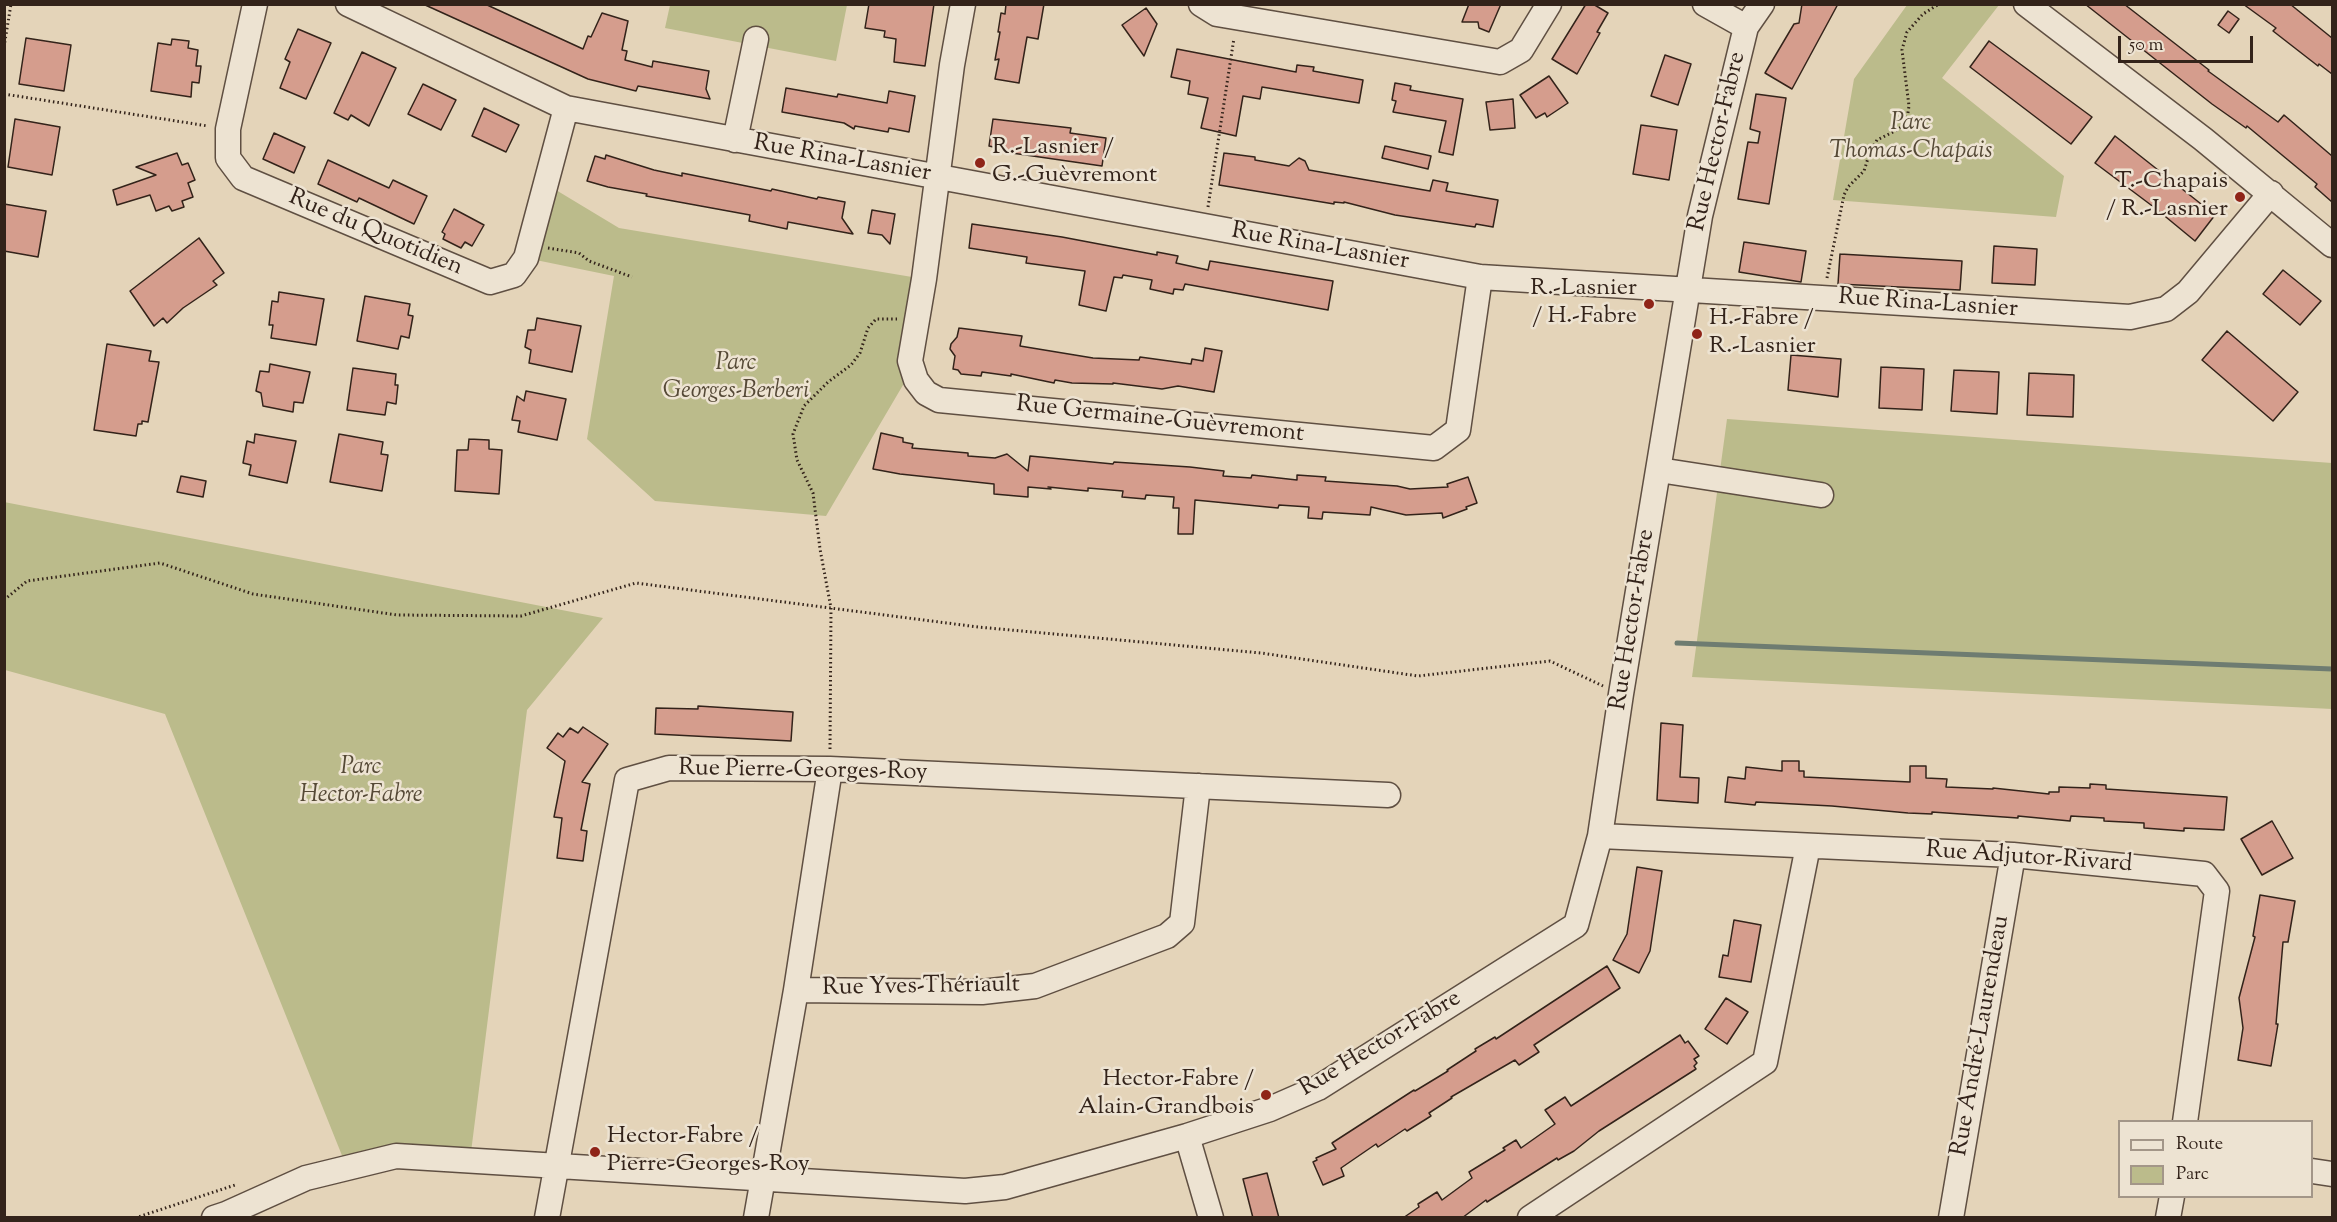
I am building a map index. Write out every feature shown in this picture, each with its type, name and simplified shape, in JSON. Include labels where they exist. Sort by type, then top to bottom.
[{"type":"street","name":"Rue du Quotidien","points":[[255,4],[228,129],[228,158],[243,178],[490,282],[513,275],[525,258],[566,108]]},
{"type":"street","name":"Rue Rina-Lasnier","points":[[348,4],[566,108],[1480,277],[2130,317],[2166,309],[2188,292],[2271,194]]},
{"type":"street","name":"Rue Germaine-Guèvremont","points":[[963,4],[952,64],[938,177],[910,361],[916,380],[926,393],[939,400],[1434,448],[1458,430],[1480,277]]},
{"type":"street","points":[[1201,4],[1217,14],[1500,62],[1521,50],[1549,4]]},
{"type":"street","points":[[1705,4],[1746,27]]},
{"type":"street","name":"Rue Hector-Fabre","points":[[223,1216],[306,1178],[396,1156],[965,1191],[995,1188],[1187,1136],[1270,1109],[1318,1088],[1576,925],[1600,836],[1621,694],[1700,216],[1746,27],[1762,4]]},
{"type":"street","points":[[2026,4],[2203,139],[2332,245]]},
{"type":"street","points":[[735,140],[756,39]]},
{"type":"street","points":[[1659,470],[1821,495]]},
{"type":"street","name":"Rue Pierre-Georges-Roy","points":[[547,1218],[627,780],[669,768],[830,769],[1388,795]]},
{"type":"street","points":[[756,1218],[796,990],[830,769]]},
{"type":"street","name":"Rue Yves-Thériault","points":[[796,990],[982,992],[1035,986],[1167,936],[1182,923],[1198,786]]},
{"type":"street","name":"Rue Adjutor-Rivard","points":[[1600,836],[2013,855],[2204,874],[2217,891],[2185,1120]]},
{"type":"street","points":[[1530,1218],[1765,1062],[1808,846]]},
{"type":"street","name":"Rue André-Laurendeau","points":[[1951,1218],[2013,855]]},
{"type":"street","points":[[1187,1136],[1211,1218]]},
{"type":"street","points":[[2313,1171],[2332,1174]]},
{"type":"street","points":[[2168,1218],[2172,1198]]},
{"type":"path","points":[[4,47],[11,4]]},
{"type":"path","points":[[1823,298],[1844,195],[1848,187],[1864,171],[1877,140],[1899,129],[1907,119],[1909,106],[1902,50],[1906,32],[1923,14],[1940,4]]},
{"type":"path","points":[[1205,226],[1237,17]]},
{"type":"path","points":[[4,94],[228,129]]},
{"type":"path","points":[[528,247],[555,248],[579,253],[589,261],[632,277]]},
{"type":"path","points":[[830,769],[831,608],[813,493],[797,460],[793,434],[804,406],[828,382],[851,365],[860,353],[868,328],[876,318],[916,320]]},
{"type":"path","points":[[4,600],[27,581],[160,563],[254,594],[397,615],[521,616],[636,583],[978,627],[1261,652],[1418,676],[1550,661],[1621,694]]},
{"type":"green space","points":[[670,5],[847,5],[836,61],[665,28]]},
{"type":"green space","name":"Parc Thomas-Chapais","points":[[1907,5],[1999,5],[1942,78],[2064,176],[2056,217],[1833,200],[1854,79]]},
{"type":"green space","name":"Parc Georges-Berberi","points":[[546,184],[619,228],[924,279],[916,380],[903,385],[826,516],[655,501],[587,439],[614,276],[526,258]]},
{"type":"green space","points":[[1727,419],[2332,463],[2332,709],[1692,677]]},
{"type":"green space","name":"Parc Hector-Fabre","points":[[4,502],[603,618],[527,710],[470,1160],[347,1168],[165,714],[5,670]]},
{"type":"building","points":[[423,4],[485,4],[583,49],[602,13],[628,21],[622,50],[627,51],[625,60],[652,67],[653,61],[709,71],[706,89],[710,99],[638,86],[636,91],[588,79]]},
{"type":"building","points":[[869,4],[934,4],[925,66],[894,62],[896,39],[884,37],[885,31],[865,28]]},
{"type":"building","points":[[1006,4],[1044,4],[1038,39],[1027,37],[1019,83],[995,79],[999,59],[995,60],[1000,32],[998,32],[1001,13],[1005,14]]},
{"type":"building","points":[[1469,4],[1501,4],[1489,32],[1479,28],[1478,22],[1462,22]]},
{"type":"building","points":[[1586,4],[1593,4],[1608,13],[1597,32],[1600,33],[1577,74],[1552,59]]},
{"type":"building","points":[[1802,4],[1838,4],[1792,89],[1765,73],[1794,24],[1799,23]]},
{"type":"building","points":[[2085,4],[2124,4],[2208,71],[2278,122],[2284,115],[2332,156],[2332,202],[2315,187],[2317,184],[2247,126],[2246,128],[2212,104]]},
{"type":"building","points":[[2243,4],[2290,4],[2332,38],[2332,74],[2273,31],[2276,28]]},
{"type":"building","points":[[1146,8],[1157,24],[1144,56],[1122,25]]},
{"type":"building","points":[[2228,11],[2239,19],[2229,33],[2218,25]]},
{"type":"building","points":[[298,29],[331,43],[306,99],[280,88],[290,62],[285,59]]},
{"type":"building","points":[[26,38],[71,45],[64,91],[19,84]]},
{"type":"building","points":[[172,39],[189,41],[188,48],[198,50],[196,66],[201,66],[199,83],[192,82],[191,97],[151,91],[158,43],[171,45]]},
{"type":"building","points":[[1989,41],[2092,117],[2071,144],[1970,67]]},
{"type":"building","points":[[1177,49],[1296,72],[1297,65],[1314,67],[1313,71],[1363,80],[1359,103],[1262,87],[1260,99],[1243,96],[1236,136],[1201,128],[1208,98],[1188,94],[1190,81],[1171,77]]},
{"type":"building","points":[[362,52],[396,68],[369,126],[351,115],[348,120],[334,113]]},
{"type":"building","points":[[1665,55],[1691,64],[1678,105],[1651,96]]},
{"type":"building","points":[[1549,76],[1568,103],[1547,117],[1545,113],[1536,118],[1520,95]]},
{"type":"building","points":[[1395,83],[1411,86],[1410,90],[1463,99],[1453,155],[1439,152],[1446,121],[1393,112],[1396,101],[1392,100]]},
{"type":"building","points":[[423,84],[456,100],[441,130],[408,114]]},
{"type":"building","points":[[786,88],[887,103],[889,91],[915,96],[909,132],[889,128],[888,132],[855,126],[854,129],[844,123],[782,112]]},
{"type":"building","points":[[1756,94],[1786,98],[1769,204],[1738,199],[1748,142],[1758,143],[1760,132],[1750,129]]},
{"type":"building","points":[[1513,99],[1515,128],[1490,130],[1486,102]]},
{"type":"building","points":[[484,108],[519,125],[506,152],[472,136]]},
{"type":"building","points":[[15,119],[60,127],[52,175],[8,167]]},
{"type":"building","points":[[993,119],[1071,128],[1070,133],[1106,138],[1102,166],[998,151],[998,148],[989,146]]},
{"type":"building","points":[[1641,125],[1677,130],[1669,180],[1633,174]]},
{"type":"building","points":[[274,133],[305,147],[294,173],[263,159]]},
{"type":"building","points":[[2115,136],[2215,215],[2195,241],[2095,163]]},
{"type":"building","points":[[1385,146],[1431,156],[1428,169],[1382,158]]},
{"type":"building","points":[[177,153],[182,165],[188,163],[195,180],[188,183],[193,197],[182,201],[184,207],[172,211],[169,206],[156,211],[150,195],[117,205],[113,190],[156,175],[136,167]]},
{"type":"building","points":[[1224,153],[1255,157],[1255,160],[1289,166],[1299,158],[1305,161],[1309,170],[1430,191],[1433,180],[1448,183],[1446,191],[1498,200],[1493,227],[1476,224],[1475,227],[1395,215],[1344,202],[1334,202],[1334,204],[1219,185]]},
{"type":"building","points":[[606,155],[682,176],[682,173],[771,191],[772,189],[817,199],[818,197],[845,202],[842,218],[853,234],[788,222],[787,229],[749,221],[750,215],[646,196],[647,194],[587,181],[595,156],[605,159]]},
{"type":"building","points":[[328,160],[389,188],[393,180],[427,196],[414,224],[359,198],[357,202],[318,184]]},
{"type":"building","points":[[4,204],[46,211],[38,257],[4,251]]},
{"type":"building","points":[[454,209],[484,225],[472,246],[465,242],[461,248],[443,239],[445,234],[442,232]]},
{"type":"building","points":[[872,210],[895,214],[890,244],[882,235],[868,233]]},
{"type":"building","points":[[972,224],[1062,237],[1157,255],[1157,252],[1178,256],[1176,263],[1208,270],[1210,261],[1333,281],[1328,310],[1185,284],[1183,290],[1174,289],[1173,294],[1150,289],[1152,280],[1123,275],[1122,278],[1114,277],[1106,311],[1079,305],[1085,271],[1026,263],[1027,257],[969,248]]},
{"type":"building","points":[[199,238],[224,273],[213,281],[217,285],[183,308],[167,323],[163,318],[154,326],[130,291]]},
{"type":"building","points":[[1744,242],[1806,251],[1801,282],[1739,272]]},
{"type":"building","points":[[1994,246],[2037,249],[2035,285],[1992,283]]},
{"type":"building","points":[[1840,254],[1962,261],[1960,290],[1838,284]]},
{"type":"building","points":[[2283,270],[2321,301],[2300,325],[2263,294]]},
{"type":"building","points":[[279,292],[324,299],[316,345],[271,338],[273,325],[269,325],[272,301],[278,302]]},
{"type":"building","points":[[365,296],[410,304],[408,315],[413,316],[409,338],[401,336],[398,349],[357,341]]},
{"type":"building","points":[[537,318],[581,326],[572,372],[529,363],[531,350],[525,347],[528,330],[535,330]]},
{"type":"building","points":[[959,328],[1022,336],[1020,346],[1093,358],[1139,360],[1140,357],[1191,364],[1192,359],[1203,361],[1205,348],[1222,351],[1214,392],[1178,386],[1162,389],[1113,383],[1072,383],[1055,380],[1054,383],[1011,374],[1011,376],[982,372],[981,376],[961,374],[958,370],[953,369],[955,356],[950,349]]},
{"type":"building","points":[[2227,331],[2298,392],[2273,421],[2202,360]]},
{"type":"building","points":[[107,344],[151,351],[149,361],[159,362],[148,422],[142,421],[142,424],[138,424],[136,436],[94,430]]},
{"type":"building","points":[[1791,355],[1841,359],[1838,397],[1788,390]]},
{"type":"building","points":[[270,364],[310,372],[303,403],[294,402],[293,412],[263,406],[261,393],[256,391],[260,371],[269,372]]},
{"type":"building","points":[[1881,367],[1924,369],[1922,410],[1879,408]]},
{"type":"building","points":[[353,368],[396,374],[395,385],[398,385],[396,404],[387,402],[385,415],[347,410]]},
{"type":"building","points":[[1954,370],[1999,372],[1997,414],[1951,411]]},
{"type":"building","points":[[2029,373],[2074,375],[2073,417],[2027,415]]},
{"type":"building","points":[[526,391],[566,399],[557,440],[518,432],[520,421],[512,420],[517,396],[524,401]]},
{"type":"building","points":[[881,433],[903,438],[903,442],[913,444],[912,448],[995,458],[1007,454],[1028,471],[1030,456],[1113,464],[1114,462],[1190,467],[1224,471],[1223,476],[1251,478],[1252,475],[1297,480],[1297,475],[1326,477],[1325,481],[1410,489],[1448,487],[1447,484],[1468,477],[1477,503],[1443,518],[1442,513],[1406,515],[1371,507],[1370,515],[1323,512],[1322,519],[1308,518],[1309,507],[1279,505],[1278,508],[1195,500],[1193,534],[1178,534],[1179,508],[1173,508],[1174,497],[1146,495],[1145,499],[1122,497],[1123,491],[1088,488],[1088,491],[1048,487],[1051,489],[1028,487],[1028,497],[994,494],[994,484],[873,469]]},
{"type":"building","points":[[255,434],[296,441],[287,483],[249,475],[251,465],[243,463],[247,441],[254,443]]},
{"type":"building","points":[[339,434],[383,442],[381,454],[388,455],[382,491],[330,482]]},
{"type":"building","points":[[469,439],[489,440],[489,449],[502,450],[499,494],[455,491],[457,450],[468,450]]},
{"type":"building","points":[[181,476],[206,481],[203,497],[177,492]]},
{"type":"building","points":[[698,706],[793,712],[791,741],[655,734],[656,708],[698,709]]},
{"type":"building","points":[[1661,723],[1683,725],[1680,777],[1699,778],[1698,803],[1657,800]]},
{"type":"building","points":[[583,727],[608,744],[582,782],[590,784],[581,830],[587,831],[583,861],[557,858],[562,818],[554,817],[565,761],[547,748],[558,733],[563,737],[570,728],[578,733]]},
{"type":"building","points":[[1782,761],[1799,761],[1799,771],[1804,771],[1804,777],[1910,782],[1910,766],[1926,766],[1926,778],[1947,779],[1946,787],[1993,788],[2049,794],[2049,792],[2059,792],[2059,787],[2090,788],[2090,784],[2106,785],[2106,789],[2227,797],[2224,830],[2184,828],[2184,831],[2144,828],[2144,823],[2104,821],[2104,818],[2071,816],[2070,821],[2018,816],[2018,818],[1932,812],[1932,814],[1908,813],[1832,806],[1756,802],[1755,805],[1725,802],[1728,777],[1745,779],[1746,767],[1782,771]]},
{"type":"building","points":[[2272,821],[2293,858],[2262,875],[2241,839]]},
{"type":"building","points":[[1637,867],[1662,871],[1650,951],[1639,973],[1613,960],[1627,934]]},
{"type":"building","points":[[2260,895],[2295,901],[2288,942],[2283,942],[2276,1024],[2278,1024],[2271,1066],[2238,1060],[2243,1028],[2239,998],[2255,937],[2253,936]]},
{"type":"building","points":[[1734,920],[1761,925],[1751,982],[1719,977],[1723,955],[1728,956]]},
{"type":"building","points":[[1607,966],[1620,988],[1534,1045],[1539,1052],[1519,1065],[1515,1060],[1451,1097],[1429,1113],[1431,1116],[1407,1131],[1405,1129],[1378,1147],[1376,1144],[1341,1168],[1344,1176],[1323,1185],[1313,1162],[1317,1160],[1316,1158],[1336,1149],[1332,1143],[1448,1071],[1476,1051],[1475,1049],[1495,1037],[1496,1039]]},
{"type":"building","points":[[1726,998],[1748,1012],[1727,1044],[1705,1029]]},
{"type":"building","points":[[1680,1035],[1685,1043],[1688,1041],[1699,1056],[1694,1059],[1697,1063],[1694,1066],[1696,1069],[1599,1131],[1574,1151],[1558,1160],[1557,1158],[1487,1202],[1486,1200],[1462,1218],[1403,1218],[1419,1207],[1418,1204],[1437,1192],[1442,1200],[1472,1178],[1469,1172],[1505,1150],[1503,1148],[1516,1140],[1521,1148],[1555,1124],[1545,1110],[1565,1097],[1571,1106]]},
{"type":"building","points":[[1267,1173],[1279,1218],[1253,1218],[1243,1179]]},
{"type":"waterway","points":[[1677,643],[2332,669]]},
{"type":"place","name":"R.-Lasnier / G.-Guèvremont","points":[[980,163]]},
{"type":"place","name":"T.-Chapais / R.-Lasnier","points":[[2240,197]]},
{"type":"place","name":"R.-Lasnier / H.-Fabre","points":[[1649,304]]},
{"type":"place","name":"H.-Fabre / R.-Lasnier","points":[[1697,334]]},
{"type":"place","name":"Hector-Fabre / Alain-Grandbois","points":[[1266,1095]]},
{"type":"place","name":"Hector-Fabre / Pierre-Georges-Roy","points":[[595,1152]]}]
